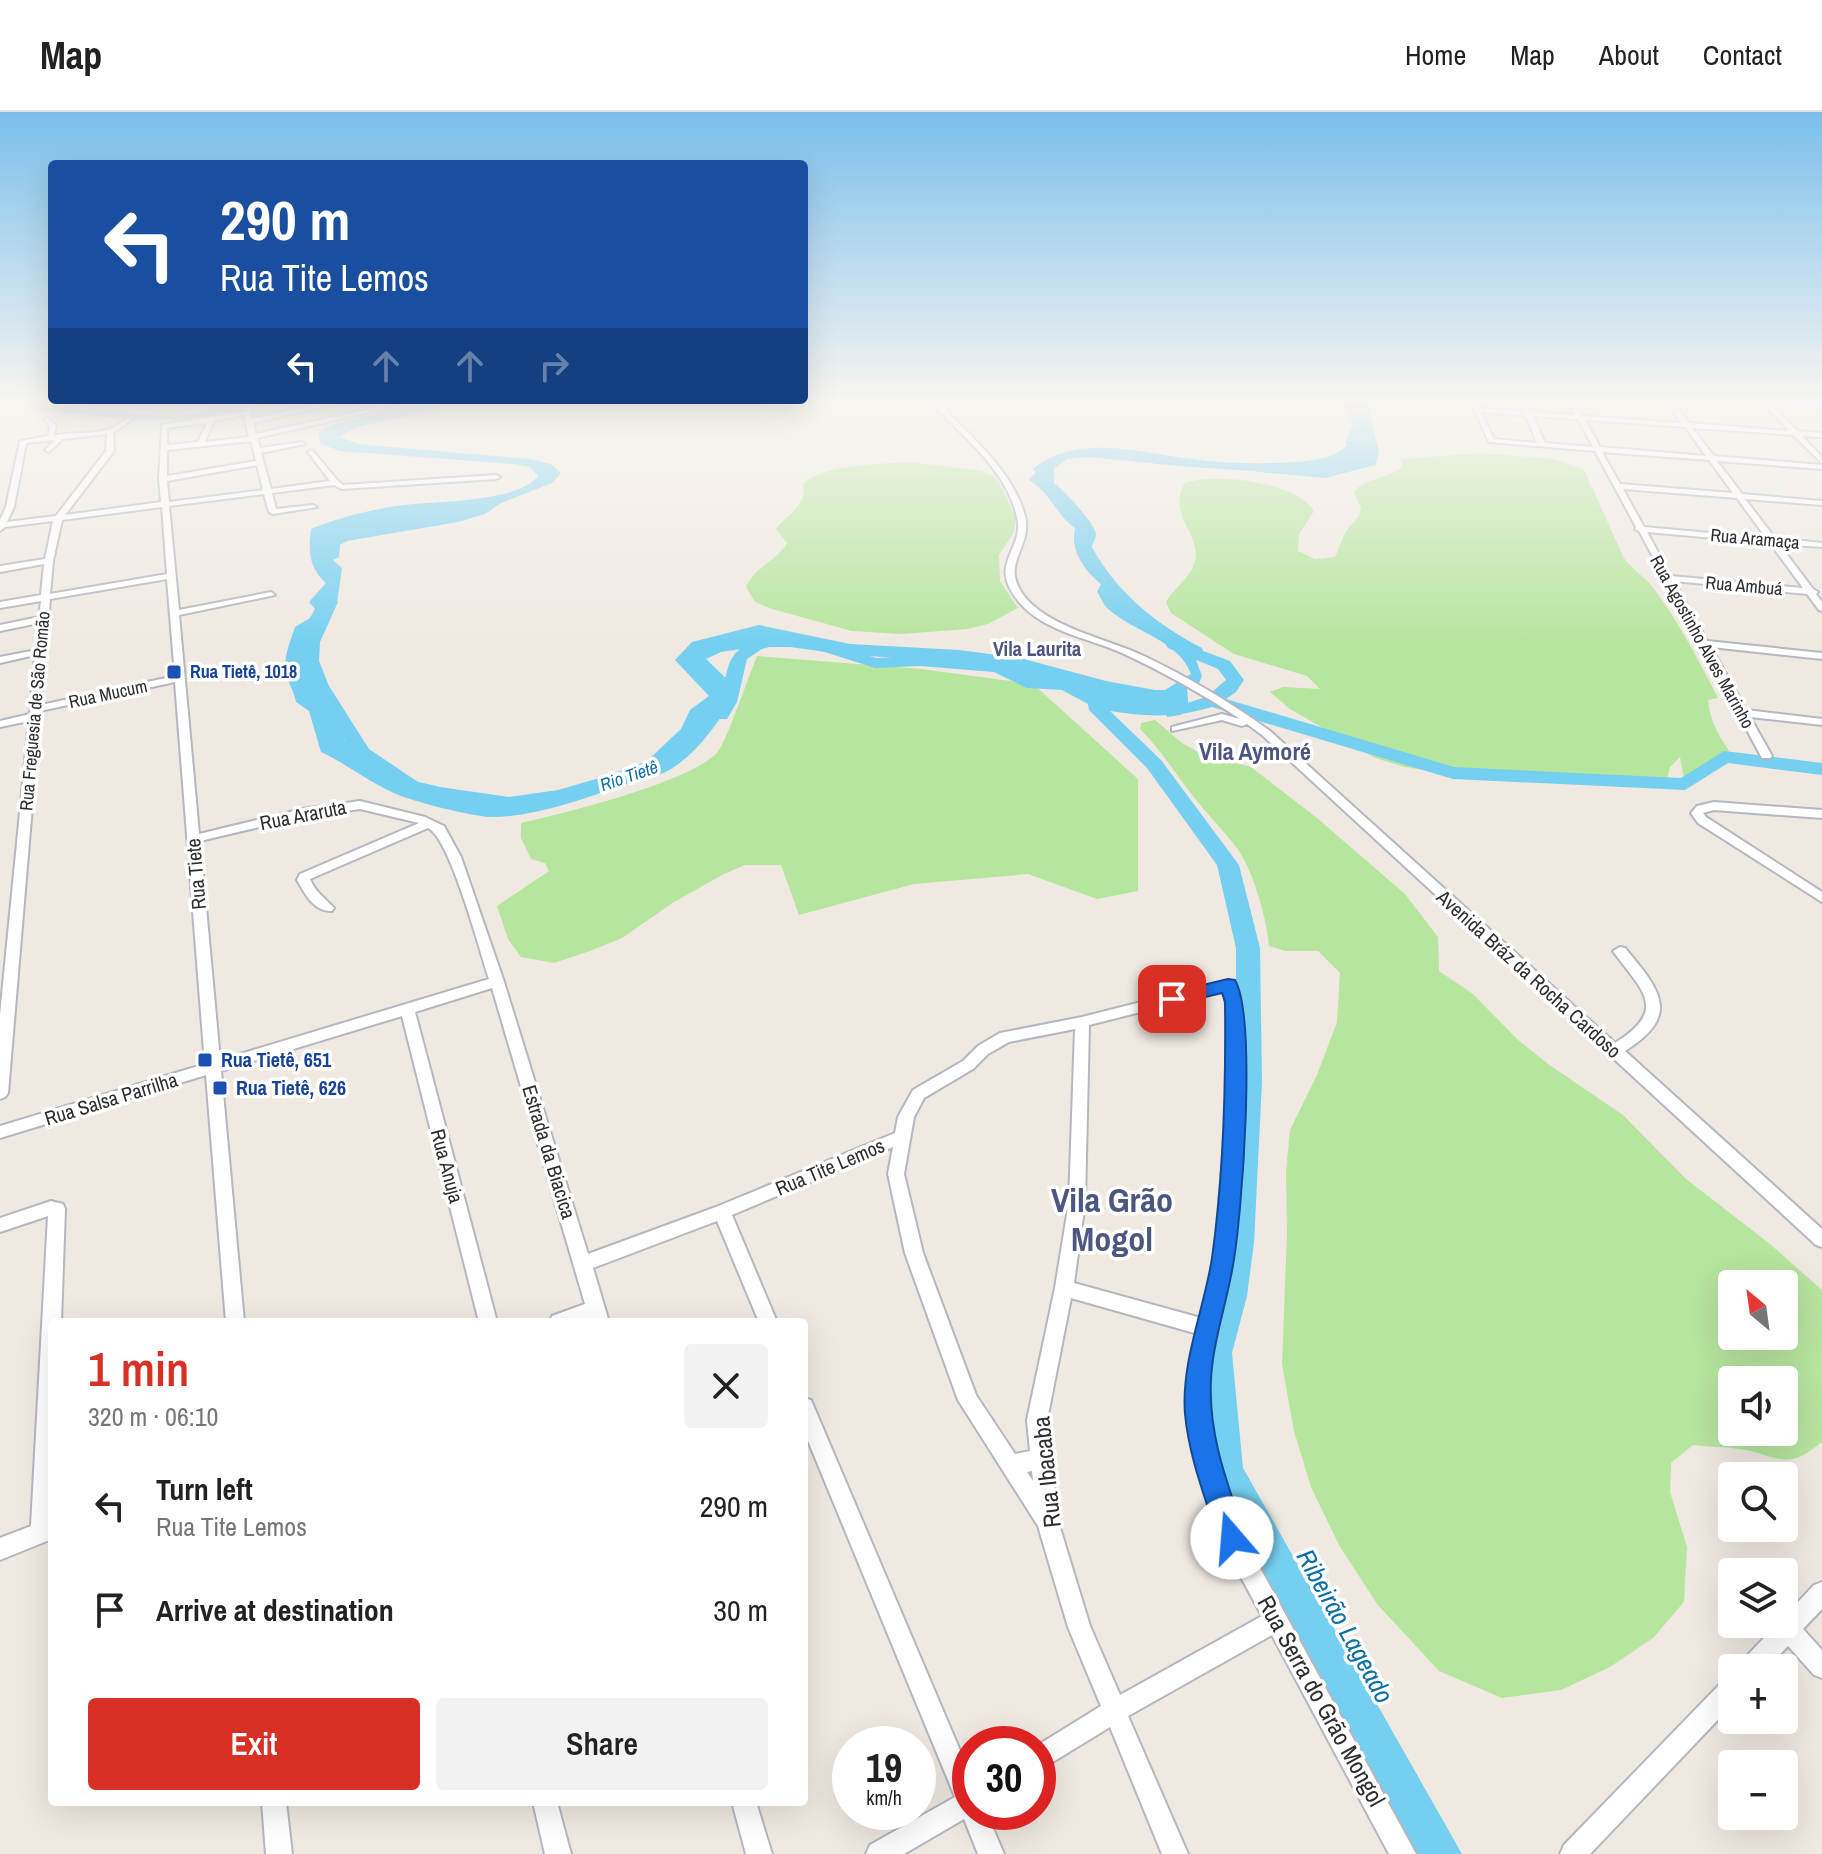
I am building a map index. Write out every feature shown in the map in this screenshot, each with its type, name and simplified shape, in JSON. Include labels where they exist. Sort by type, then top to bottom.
[{"type":"street","points":[[1,527],[15,482]]},
{"type":"street","name":"Rua Freguesia de São Romão","points":[[0,1093],[49,561],[58,518],[85,482]]},
{"type":"street","name":"Rua Tiete","points":[[163,482],[235,1318]]},
{"type":"street","points":[[265,482],[274,513],[313,507]]},
{"type":"street","points":[[1,527],[335,483],[342,487],[371,487],[433,482]]},
{"type":"street","name":"Avenida Bráz da Rocha Cardoso","points":[[1005,482],[1017,506],[1022,527],[1010,559],[1009,576],[1027,606],[1174,676],[1266,733],[1822,1240]]},
{"type":"street","name":"Rua Agostinho Alves Marinho","points":[[1615,482],[1766,756]]},
{"type":"street","points":[[1727,482],[1822,608]]},
{"type":"street","points":[[1617,486],[1822,503]]},
{"type":"street","points":[[371,487],[371,499]]},
{"type":"street","name":"Rua Aramaça","points":[[1639,529],[1822,545]]},
{"type":"street","points":[[0,569],[49,561]]},
{"type":"street","points":[[0,605],[171,576]]},
{"type":"street","name":"Rua Ambuá","points":[[1667,578],[1822,593]]},
{"type":"street","points":[[175,613],[271,595]]},
{"type":"street","points":[[0,628],[44,619]]},
{"type":"street","points":[[1703,643],[1822,656]]},
{"type":"street","points":[[0,660],[43,651]]},
{"type":"street","name":"Rua Mucum","points":[[0,724],[36,712],[180,678]]},
{"type":"street","points":[[1742,713],[1822,722]]},
{"type":"street","points":[[1176,729],[1229,717],[1291,757]]},
{"type":"street","name":"Rua Araruta","points":[[193,839],[344,805],[377,807],[430,823]]},
{"type":"street","points":[[1822,814],[1714,806],[1701,808],[1697,813],[1702,820],[1822,898]]},
{"type":"street","points":[[327,908],[313,897],[304,877],[430,823],[440,829],[455,857],[497,982]]},
{"type":"street","points":[[1614,1051],[1645,1030],[1654,1015],[1652,997],[1620,951]]},
{"type":"street","name":"Rua Salsa Parrilha","points":[[0,1132],[497,982]]},
{"type":"street","name":"Estrada da Biacica","points":[[497,982],[598,1315]]},
{"type":"street","name":"Rua Tite Lemos","points":[[583,1264],[722,1212],[901,1137],[911,1104],[918,1094],[968,1065],[994,1042],[1228,985]]},
{"type":"street","name":"Rua Serra do Grão Mongol","points":[[1228,985],[1232,992],[1236,1027],[1236,1100],[1226,1237],[1198,1375],[1202,1448],[1232,1538],[1403,1854]]},
{"type":"street","name":"Rua Anuja","points":[[407,1009],[487,1318]]},
{"type":"street","name":"Rua Ibacaba","points":[[1082,1022],[1077,1202],[1064,1288],[1037,1420],[1047,1521],[1079,1627],[1175,1854]]},
{"type":"street","points":[[901,1137],[896,1174],[914,1253],[968,1400],[1047,1521]]},
{"type":"street","points":[[0,1225],[57,1209],[53,1318]]},
{"type":"street","points":[[722,1212],[766,1318]]},
{"type":"street","points":[[1064,1288],[1209,1329]]},
{"type":"street","points":[[808,1417],[952,1760]]},
{"type":"street","points":[[1009,1465],[1041,1459]]},
{"type":"street","points":[[0,1549],[46,1530],[48,1472]]},
{"type":"street","points":[[1798,1618],[1822,1593]]},
{"type":"street","points":[[1056,1748],[1114,1711],[1276,1621]]},
{"type":"street","points":[[1764,1654],[1779,1638]]},
{"type":"street","points":[[1796,1638],[1822,1667]]},
{"type":"street","points":[[1573,1854],[1718,1703]]},
{"type":"street","points":[[274,1806],[279,1854]]},
{"type":"street","points":[[546,1806],[558,1854]]},
{"type":"street","points":[[745,1806],[759,1854]]},
{"type":"street","points":[[879,1854],[952,1813]]},
{"type":"street","points":[[981,1830],[991,1854]]},
{"type":"green space","points":[[998,482],[1016,518],[1014,532],[999,555],[1000,581],[1018,608],[988,624],[967,629],[901,634],[852,631],[755,602],[746,587],[787,543],[776,529],[800,504],[803,484]]},
{"type":"green space","points":[[1255,482],[1274,486],[1305,501],[1314,511],[1299,534],[1298,551],[1315,559],[1335,557],[1346,531],[1359,516],[1361,508],[1354,492],[1368,482],[1590,482],[1624,558],[1663,602],[1718,698],[1708,700],[1709,708],[1715,727],[1729,751],[1685,784],[1680,757],[1670,767],[1665,787],[1504,774],[1467,777],[1405,767],[1375,758],[1290,709],[1270,692],[1283,687],[1320,689],[1307,676],[1234,654],[1171,613],[1166,602],[1190,572],[1196,552],[1180,504],[1185,483]]},
{"type":"green space","points":[[757,656],[921,669],[1033,684],[1138,779],[1138,891],[1097,899],[1028,874],[914,884],[799,915],[781,865],[745,865],[674,902],[622,938],[554,963],[521,957],[508,939],[497,906],[549,871],[545,863],[531,859],[521,838],[521,823],[624,796],[702,764],[721,747]]},
{"type":"green space","points":[[1155,720],[1198,752],[1251,767],[1317,818],[1405,894],[1438,937],[1439,971],[1473,994],[1517,1039],[1548,1064],[1623,1115],[1686,1179],[1770,1244],[1822,1290],[1822,1442],[1803,1455],[1788,1460],[1744,1450],[1693,1445],[1671,1463],[1670,1492],[1687,1547],[1684,1602],[1653,1638],[1610,1667],[1561,1690],[1502,1698],[1439,1671],[1377,1604],[1339,1545],[1311,1487],[1294,1431],[1282,1364],[1286,1172],[1290,1130],[1317,1075],[1337,1022],[1340,973],[1318,951],[1285,951],[1269,946],[1258,895],[1243,857],[1140,729],[1141,723]]},
{"type":"water","name":"Rio Tietê","points":[[553,482],[501,503],[485,514],[458,522],[347,541],[340,545],[339,557],[333,560],[342,568],[337,603],[307,647],[325,689],[326,699],[334,712],[335,723],[345,741],[366,762],[398,777],[509,797],[558,790],[610,775],[647,761],[681,729],[690,710],[709,696],[675,660],[692,642],[759,625],[850,644],[959,650],[1020,658],[1106,681],[1155,690],[1165,690],[1191,674],[1185,662],[1166,645],[1106,606],[1097,592],[1101,584],[1076,551],[1075,528],[1032,482],[1054,482],[1064,492],[1095,529],[1092,547],[1113,579],[1154,618],[1202,648],[1204,654],[1196,660],[1202,676],[1199,683],[1187,689],[1189,710],[1167,717],[1165,711],[1133,706],[1106,709],[1061,689],[1033,684],[1015,672],[981,664],[840,654],[790,647],[754,647],[721,652],[706,659],[732,684],[735,695],[702,742],[686,758],[653,777],[559,806],[507,816],[470,814],[401,796],[321,752],[309,711],[296,702],[285,672],[295,627],[310,618],[315,609],[309,602],[326,583],[311,559],[311,529],[389,507],[490,497],[527,485]]},
{"type":"waterway","name":"Rio Tietê","points":[[330,602],[312,642],[311,661],[320,686],[362,753],[411,786]]},
{"type":"waterway","name":"Rio Tietê","points":[[721,715],[732,690],[739,658],[756,645],[774,641]]},
{"type":"waterway","name":"Rio Tietê","points":[[818,645],[875,663],[920,661],[997,667],[1033,684],[1066,685],[1101,704],[1148,712],[1182,710],[1212,701]]},
{"type":"waterway","name":"Rio Tietê","points":[[1174,645],[1224,665],[1235,680],[1230,688],[1212,701]]},
{"type":"waterway","points":[[1212,701],[1453,773],[1685,784],[1724,757],[1822,769]]},
{"type":"waterway","name":"Ribeirão Lageado","points":[[1095,706],[1154,764],[1228,865],[1248,948],[1249,1082],[1239,1243],[1231,1296],[1216,1353],[1226,1472],[1440,1854]]},
{"type":"place","name":"Rua Tietê, 1018","points":[[174,672]]},
{"type":"place","name":"Rua Tietê, 651","points":[[205,1060]]},
{"type":"place","name":"Rua Tietê, 626","points":[[220,1088]]},
{"type":"district","name":"Vila Laurita","points":[[1037,649]]},
{"type":"district","name":"Vila Aymoré","points":[[1255,752]]},
{"type":"district","name":"Vila Grão Mogol","points":[[1112,1220]]},
{"type":"route","points":[[1172,999],[1228,985],[1232,988],[1234,1002],[1236,1100],[1227,1224],[1223,1262],[1198,1375],[1202,1448],[1232,1538]]}]
